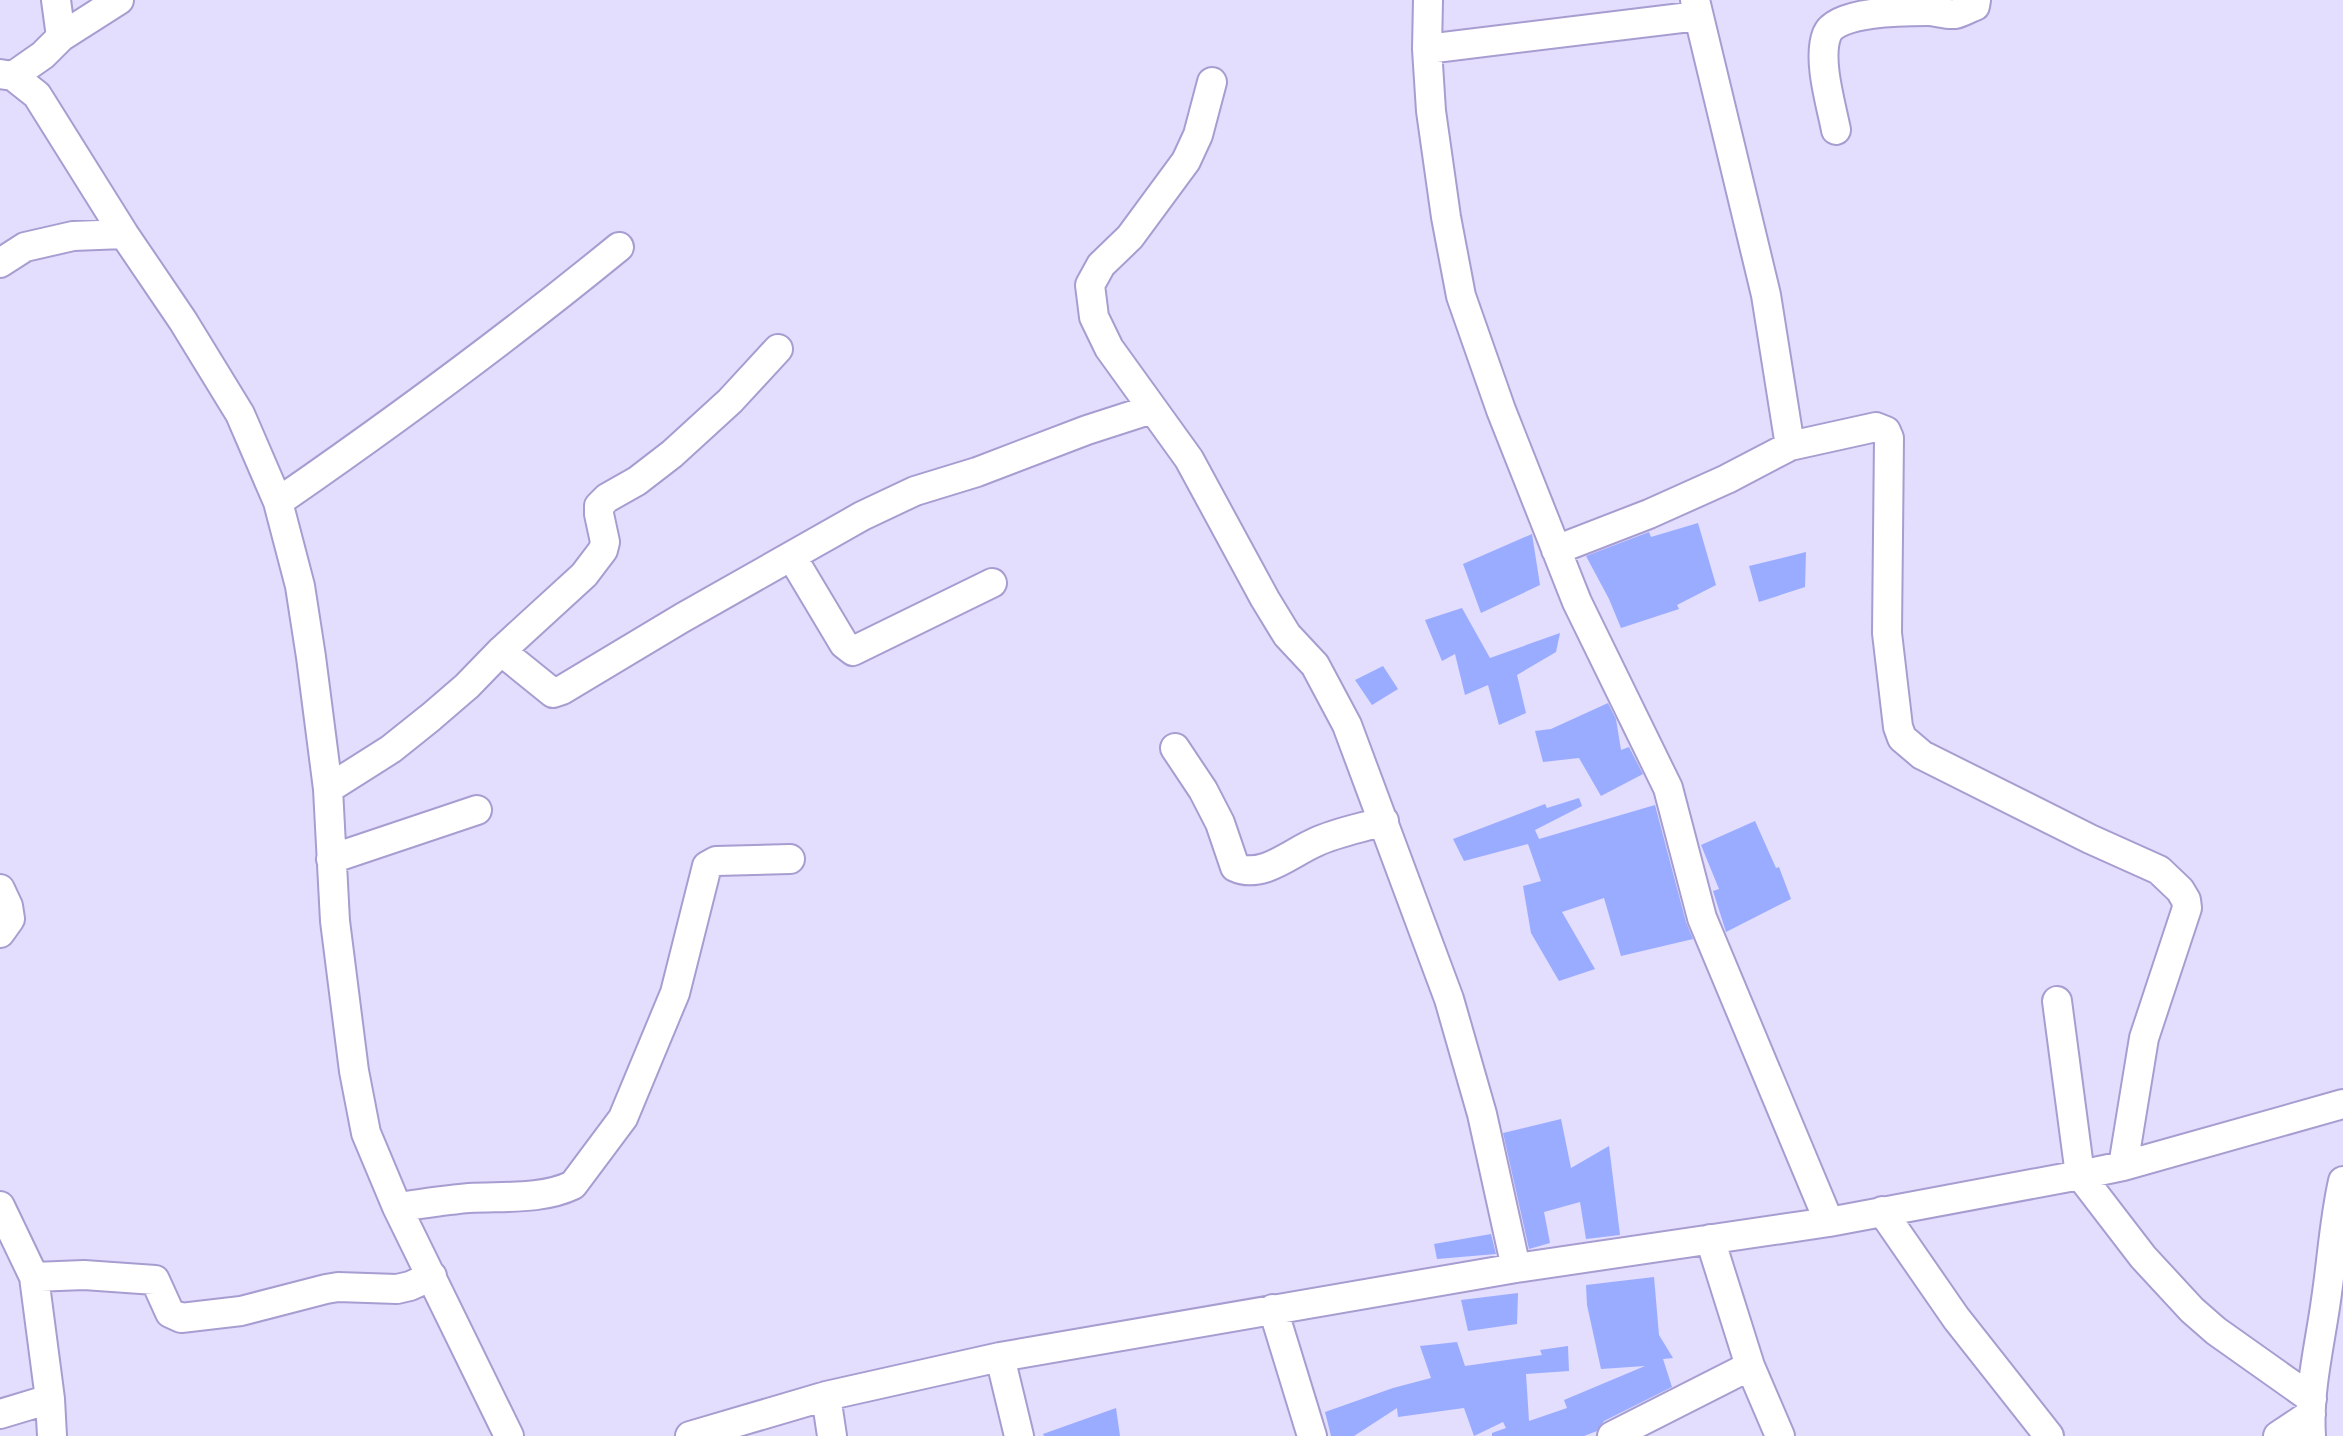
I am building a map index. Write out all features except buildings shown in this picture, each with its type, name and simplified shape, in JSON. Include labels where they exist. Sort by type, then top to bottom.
[{"type":"street","points":[[37,94],[52,46],[57,0]]},
{"type":"street","points":[[119,0],[6,75],[37,94],[124,234],[183,321],[240,415],[278,502],[300,586],[328,789],[334,921],[354,1071],[366,1133],[397,1207],[509,1436]]},
{"type":"street","points":[[1428,0],[1427,49],[1431,111],[1446,217],[1461,296],[1501,410],[1592,637],[1668,788],[1711,942],[1737,997],[1829,1222]]},
{"type":"street","points":[[1836,130],[1824,47],[1828,32],[1839,21],[1863,16],[1929,11],[1955,14],[1975,6],[1976,0]]},
{"type":"street","points":[[1427,49],[1697,8],[1766,295],[1790,446]]},
{"type":"street","points":[[1212,82],[1198,135],[1186,161],[1130,237],[1101,265],[1090,285],[1094,317],[1109,348],[1189,459],[1287,635],[1315,665],[1347,725],[1449,999],[1482,1114],[1516,1268]]},
{"type":"street","points":[[0,262],[26,247],[37,244],[73,236],[124,234]]},
{"type":"street","points":[[278,502],[433,393],[619,247]]},
{"type":"street","points":[[328,789],[391,749],[431,717],[584,575],[603,550],[605,542],[598,514],[599,506],[673,454],[730,401],[778,349]]},
{"type":"street","points":[[501,651],[553,692],[562,690],[862,516],[915,491],[977,472],[1087,430],[1152,409]]},
{"type":"street","points":[[1556,550],[1649,514],[1727,479],[1790,446],[1877,427],[1886,431],[1887,633],[1898,727],[1902,738],[1922,755],[2090,839],[2159,870],[2180,890],[2186,900],[2187,908],[2144,1038],[2123,1167]]},
{"type":"street","points":[[792,557],[844,644],[853,651],[992,583]]},
{"type":"street","points":[[1175,748],[1203,790],[1220,823],[1235,867],[1244,871],[1266,867],[1317,841],[1384,821]]},
{"type":"street","points":[[331,859],[477,810]]},
{"type":"street","points":[[397,1207],[468,1198],[520,1196],[562,1190],[573,1185],[623,1118],[675,993],[707,866],[716,861],[790,859]]},
{"type":"street","points":[[0,889],[8,906],[10,919],[0,933]]},
{"type":"street","points":[[2057,1001],[2080,1175],[2143,1257],[2192,1310],[2311,1416]]},
{"type":"street","points":[[690,1436],[826,1396],[1000,1357],[1516,1268],[1829,1222],[2123,1167],[2343,1104]]},
{"type":"street","points":[[2311,1416],[2335,1214],[2343,1181]]},
{"type":"street","points":[[0,1206],[34,1277],[50,1399],[52,1436]]},
{"type":"street","points":[[1882,1211],[1956,1318],[2049,1436]]},
{"type":"street","points":[[1710,1239],[1751,1366],[1780,1436]]},
{"type":"street","points":[[34,1277],[83,1275],[155,1279],[170,1313],[181,1318],[242,1311],[338,1287],[397,1289],[432,1276]]},
{"type":"street","points":[[1273,1309],[1312,1436]]},
{"type":"street","points":[[1000,1357],[1018,1436]]},
{"type":"street","points":[[1612,1436],[1751,1366]]},
{"type":"street","points":[[826,1396],[832,1436]]},
{"type":"street","points":[[0,1414],[50,1399]]},
{"type":"street","points":[[2278,1436],[2311,1416]]}]
